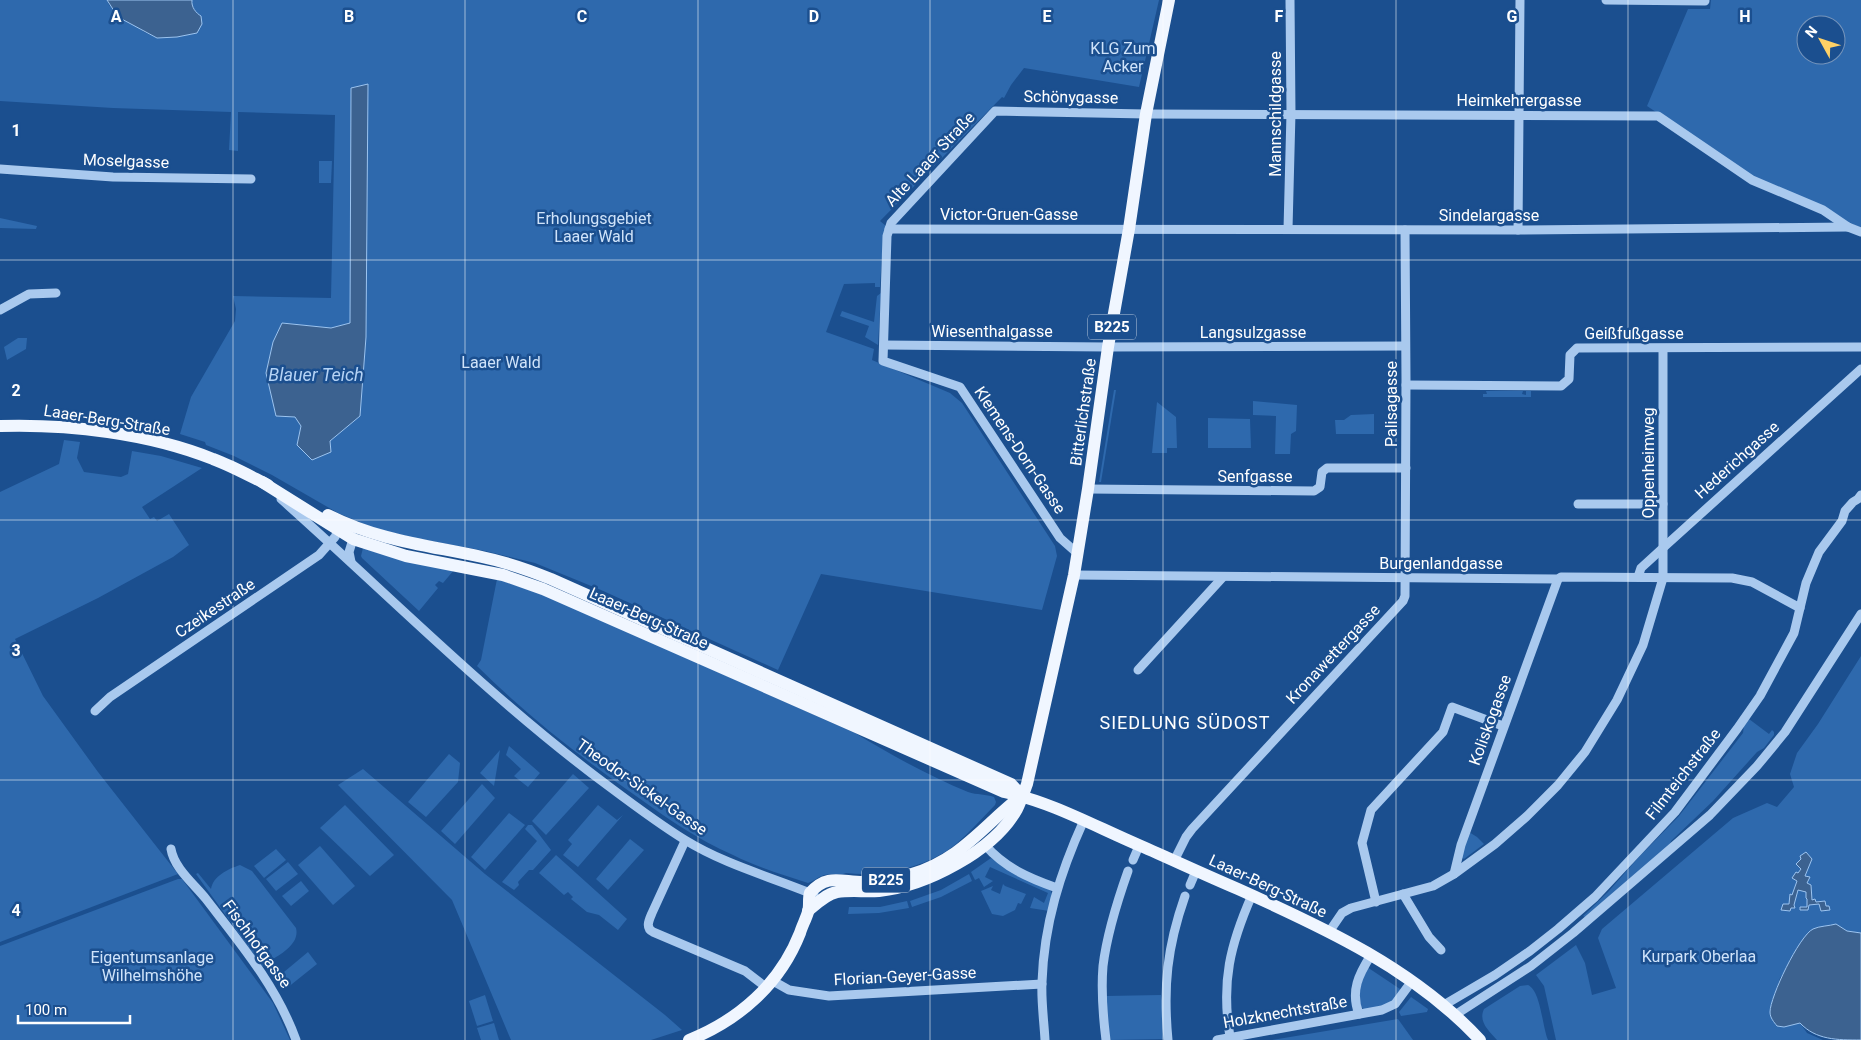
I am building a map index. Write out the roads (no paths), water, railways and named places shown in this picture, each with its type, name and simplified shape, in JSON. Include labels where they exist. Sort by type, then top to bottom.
[{"type":"main road","name":"Bitterlichstraße","points":[[1022,796],[1030,775],[1074,575],[1088,490],[1105,347],[1129,229],[1146,114],[1169,0]]},
{"type":"main road","name":"Laaer-Berg-Straße","points":[[0,426],[56,426],[112,433],[174,446],[211,458],[262,482],[343,526],[409,544],[484,557],[513,565],[551,579],[1010,784],[1022,796]]},
{"type":"main road","name":"Laaer-Berg-Straße","points":[[343,526],[353,539],[406,556],[479,569],[522,581],[997,789],[1022,796],[1084,820],[1329,932],[1371,955],[1412,981],[1444,1005],[1480,1040]]},
{"type":"main road","name":"B225","points":[[836,892],[880,891],[917,882],[943,871],[985,845],[1008,822],[1017,809],[1022,796]]},
{"type":"main road","name":"B225","points":[[810,893],[820,883],[835,879],[879,882],[928,868],[961,850],[1022,796]]},
{"type":"main road","points":[[808,911],[836,892]]},
{"type":"main road","points":[[689,1040],[706,1037],[742,1011],[770,984],[794,946],[808,911],[810,893]]},
{"type":"street","name":"Mannschildgasse","points":[[1288,229],[1291,113],[1290,0]]},
{"type":"street","points":[[1518,230],[1520,0]]},
{"type":"street","points":[[1606,0],[1705,1]]},
{"type":"street","name":"Schönygasse","points":[[995,111],[1146,114]]},
{"type":"street","name":"Alte Laaer Straße","points":[[889,229],[891,223],[995,111]]},
{"type":"street","name":"Heimkehrergasse","points":[[1146,114],[1291,113],[1658,116],[1752,180],[1823,210],[1848,227],[1861,232]]},
{"type":"street","name":"Moselgasse","points":[[0,169],[113,177],[251,179]]},
{"type":"street","name":"Sindelargasse","points":[[1129,229],[1518,230],[1848,227]]},
{"type":"street","name":"Victor-Gruen-Gasse","points":[[889,229],[1129,229]]},
{"type":"street","name":"Klemens-Dorn-Gasse","points":[[889,229],[886,245],[883,361],[960,387],[1060,538],[1077,553]]},
{"type":"street","name":"Palisagasse","points":[[1405,230],[1405,578]]},
{"type":"street","points":[[0,310],[29,294],[56,294]]},
{"type":"street","name":"Wiesenthalgasse","points":[[884,345],[1105,347]]},
{"type":"street","name":"Langsulzgasse","points":[[1105,347],[1405,346]]},
{"type":"street","name":"Geißfußgasse","points":[[1406,385],[1561,386],[1569,379],[1570,354],[1575,348],[1861,347]]},
{"type":"street","name":"Oppenheimweg","points":[[1329,932],[1342,913],[1351,908],[1433,886],[1454,874],[1496,844],[1558,785],[1584,752],[1617,700],[1640,653],[1663,578],[1663,349]]},
{"type":"street","name":"Hederichgasse","points":[[1638,578],[1641,568],[1861,369]]},
{"type":"street","name":"Senfgasse","points":[[1088,490],[1314,491],[1320,486],[1322,472],[1327,468],[1406,468]]},
{"type":"street","name":"Theodor-Sickel-Gasse","points":[[262,482],[480,681],[548,740],[643,812],[685,841],[731,864],[810,893]]},
{"type":"street","name":"Filmteichstraße","points":[[1444,1005],[1495,975],[1551,934],[1595,897],[1675,812],[1760,696],[1794,633],[1811,569],[1820,552],[1842,521],[1845,511],[1861,495]]},
{"type":"street","points":[[1578,504],[1663,504]]},
{"type":"street","name":"Czeikestraße","points":[[95,711],[110,697],[319,556],[331,544],[343,526]]},
{"type":"street","points":[[351,562],[349,552],[353,539]]},
{"type":"street","name":"Burgenlandgasse","points":[[1074,575],[1558,579],[1732,578],[1747,580],[1800,608]]},
{"type":"street","points":[[1138,670],[1223,576]]},
{"type":"street","name":"Kronawettergasse","points":[[1174,861],[1192,829],[1403,601],[1405,596],[1405,578]]},
{"type":"street","name":"Koliskogasse","points":[[1454,874],[1461,845],[1558,579]]},
{"type":"street","points":[[1455,1015],[1531,966],[1573,933],[1710,815],[1757,766],[1785,732],[1861,614]]},
{"type":"street","points":[[1376,902],[1362,843],[1371,810],[1443,732],[1452,707],[1503,726]]},
{"type":"street","points":[[1045,1040],[1042,984],[1044,944],[1057,888],[1084,820]]},
{"type":"street","name":"Florian-Geyer-Gasse","points":[[685,841],[652,914],[648,924],[649,928],[654,932],[770,984],[790,990],[829,996],[1042,984]]},
{"type":"street","points":[[985,845],[1006,865],[1016,871],[1057,888]]},
{"type":"street","points":[[1133,860],[1140,846]]},
{"type":"street","name":"Fischhofgasse","points":[[171,849],[172,858],[264,977],[281,1004],[296,1040]]},
{"type":"street","points":[[1106,1040],[1103,966],[1111,926],[1128,871]]},
{"type":"street","points":[[1190,885],[1196,871]]},
{"type":"street","points":[[810,893],[836,892]]},
{"type":"street","points":[[1403,894],[1429,937],[1441,950]]},
{"type":"street","points":[[1168,1040],[1166,970],[1172,936],[1184,896]]},
{"type":"street","points":[[1230,1037],[1226,992],[1230,956],[1240,923],[1252,896]]},
{"type":"street","points":[[1360,1014],[1356,1004],[1355,986],[1361,970],[1371,955]]},
{"type":"street","name":"Holzknechtstraße","points":[[1216,1040],[1382,1010],[1392,1006],[1412,981]]},
{"type":"water","points":[[107,0],[192,0],[194,10],[201,16],[202,24],[197,33],[157,38],[118,17]]},
{"type":"water","name":"Blauer Teich","points":[[368,84],[366,337],[360,416],[330,441],[331,452],[312,460],[297,445],[301,426],[295,417],[276,416],[266,373],[273,342],[282,323],[331,328],[350,323],[351,88]]},
{"type":"water","points":[[1806,852],[1812,859],[1805,876],[1810,877],[1807,883],[1811,885],[1812,900],[1815,899],[1816,902],[1825,901],[1826,906],[1829,906],[1830,910],[1821,911],[1819,904],[1809,905],[1808,910],[1800,910],[1800,907],[1807,907],[1807,899],[1806,892],[1798,890],[1795,908],[1791,908],[1790,911],[1781,910],[1783,904],[1789,904],[1790,894],[1792,895],[1797,881],[1792,878],[1801,869],[1796,864],[1801,859],[1800,856]]},
{"type":"water","points":[[1836,924],[1847,931],[1861,933],[1861,1040],[1835,1039],[1820,1036],[1806,1029],[1800,1023],[1784,1027],[1777,1026],[1770,1014],[1771,1004],[1780,981],[1800,943],[1813,929]]},
{"type":"district","name":"SIEDLUNG SÜDOST","points":[[1185,722]]},
{"type":"park label","name":"KLG Zum Acker","points":[[1123,57]]},
{"type":"park label","name":"Erholungsgebiet Laaer Wald","points":[[594,227]]},
{"type":"park label","name":"Laaer Wald","points":[[501,362]]},
{"type":"park label","name":"Kurpark Oberlaa","points":[[1699,956]]},
{"type":"park label","name":"Eigentumsanlage Wilhelmshöhe","points":[[152,966]]}]
